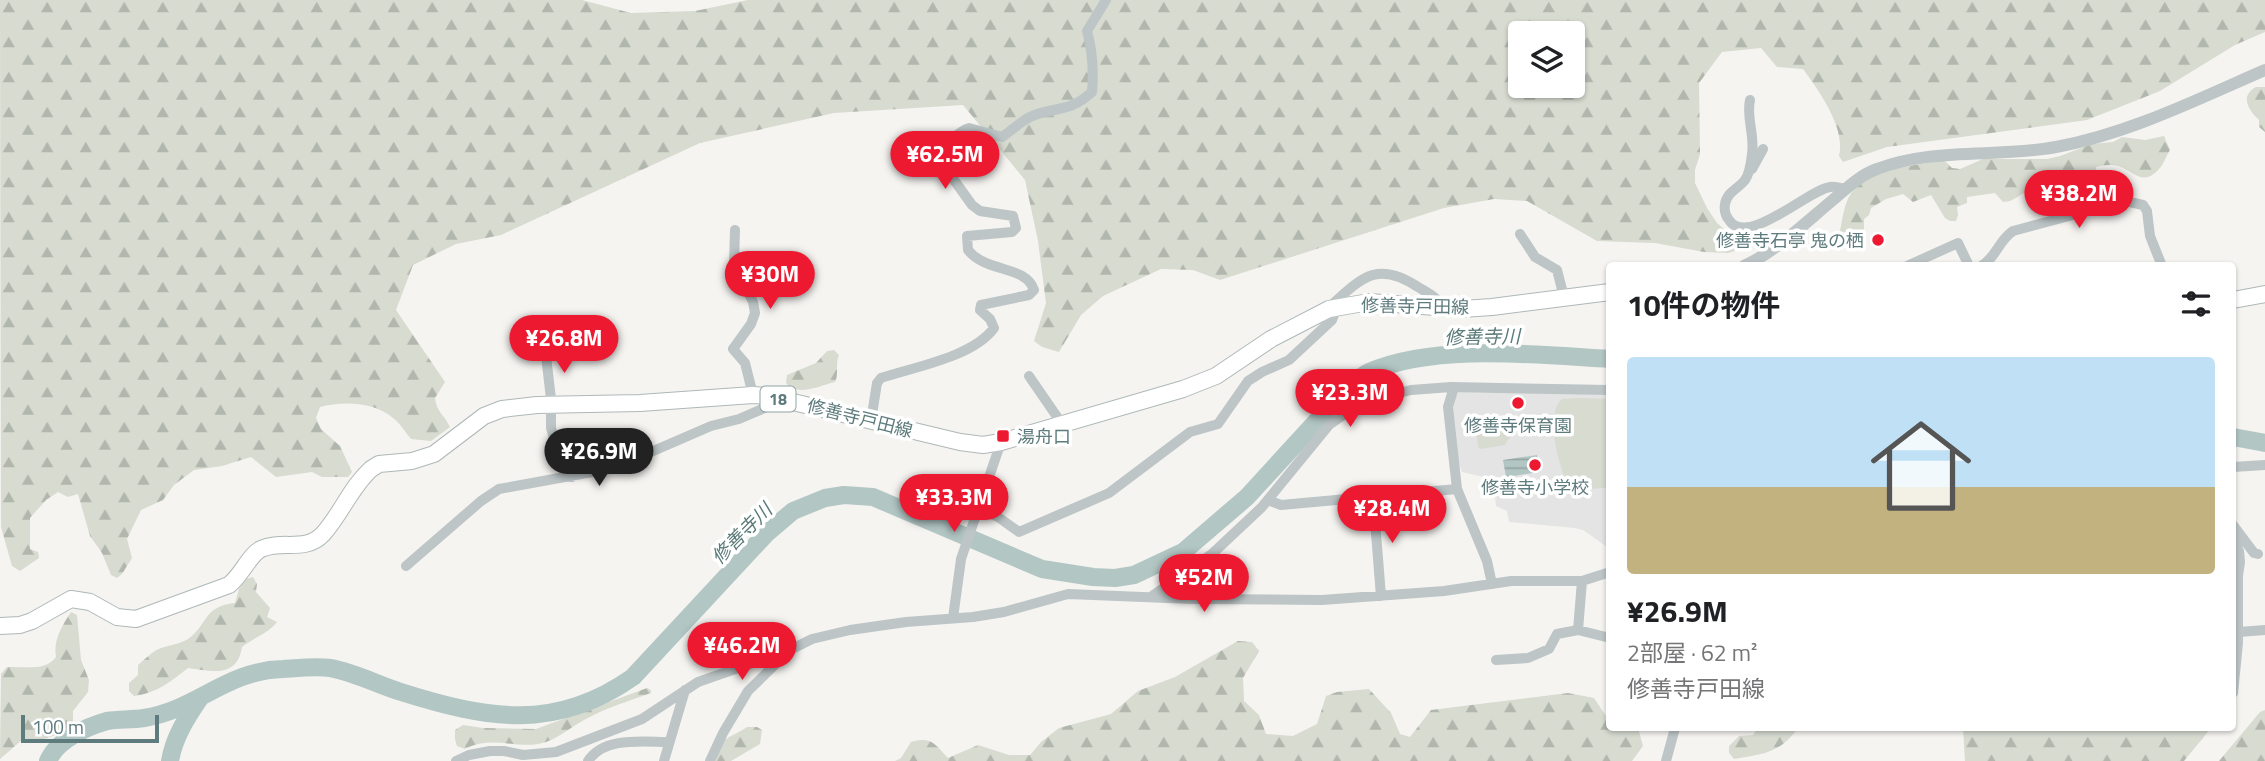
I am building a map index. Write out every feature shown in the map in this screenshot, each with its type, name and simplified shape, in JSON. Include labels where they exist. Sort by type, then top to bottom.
[{"type":"main road","name":"修善寺戸田線","points":[[0,626],[32,621],[71,599],[90,602],[117,617],[136,620],[229,585],[238,578],[260,549],[276,545],[304,545],[322,536],[364,475],[379,464],[412,461],[434,454],[494,411],[519,406],[628,404],[753,395],[972,445],[1001,442],[1183,389],[1216,376],[1271,339],[1331,309],[1370,302],[1492,307],[1606,292]]},
{"type":"main road","points":[[2236,300],[2265,295]]},
{"type":"street","points":[[870,421],[877,383],[881,378],[955,354],[974,345],[993,328],[990,319],[980,310],[981,305],[1029,295],[1034,290],[1023,276],[982,264],[968,250],[967,236],[1012,232],[1016,228],[1013,216],[980,211],[948,173],[915,168],[915,160],[963,129],[969,128],[1002,137],[1031,117],[1061,110],[1087,97],[1092,92],[1094,55],[1087,31],[1106,0]]},
{"type":"street","points":[[1752,262],[1772,250],[1873,170],[1900,162],[1947,155],[2035,150],[2104,136],[2265,70]]},
{"type":"street","points":[[1748,175],[1753,141],[1750,100]]},
{"type":"street","points":[[1763,149],[1748,175],[1725,201],[1726,215],[1730,223],[1737,227],[1745,228],[1761,223],[1828,186],[1846,189]]},
{"type":"street","points":[[1987,262],[2013,230],[2125,201],[2143,205],[2147,211],[2150,236],[2160,262]]},
{"type":"street","points":[[735,230],[734,263],[750,295],[755,313],[751,324],[733,349],[745,363],[753,395]]},
{"type":"street","points":[[1520,234],[1535,257],[1557,270],[1564,297]]},
{"type":"street","points":[[1919,262],[1958,243],[1967,262]]},
{"type":"street","points":[[977,515],[998,517],[1019,532],[1108,493],[1190,432],[1218,424],[1248,381],[1289,360],[1332,320],[1331,309],[1371,274],[1395,274],[1414,284],[1444,307]]},
{"type":"street","points":[[551,337],[545,347],[551,428],[555,443],[572,477]]},
{"type":"street","points":[[1029,376],[1062,424]]},
{"type":"street","points":[[1454,387],[1448,407],[1457,489],[1487,561],[1492,584]]},
{"type":"street","points":[[1151,596],[1213,553],[1269,500],[1329,425],[1345,414],[1387,396],[1411,390],[1454,387],[1606,390]]},
{"type":"street","points":[[406,566],[481,501],[499,489],[572,477],[626,464],[704,429],[767,407],[775,398]]},
{"type":"street","points":[[953,618],[961,558],[1001,442]]},
{"type":"street","points":[[2236,467],[2265,465]]},
{"type":"street","points":[[1269,500],[1281,505],[1457,489]]},
{"type":"street","points":[[1373,496],[1381,596]]},
{"type":"street","points":[[2236,528],[2254,553],[2258,554]]},
{"type":"street","points":[[2236,544],[2239,551],[2236,576]]},
{"type":"street","points":[[456,761],[490,751],[558,756],[642,719],[685,690],[719,674],[789,650],[812,639],[906,622],[1004,612],[1068,594],[1296,600],[1444,591],[1520,581],[1583,581],[1606,573]]},
{"type":"street","points":[[1578,630],[1583,581]]},
{"type":"street","points":[[2236,597],[2239,632],[2236,662]]},
{"type":"street","points":[[1496,660],[1528,658],[1549,649],[1557,634],[1578,630],[1606,637]]},
{"type":"street","points":[[2239,632],[2265,630]]},
{"type":"street","points":[[710,761],[748,691],[789,650]]},
{"type":"street","points":[[664,761],[685,690]]},
{"type":"street","points":[[1666,761],[1674,731]]},
{"type":"street","points":[[588,761],[596,751],[616,743],[670,742]]},
{"type":"shaded area","name":"修善寺小学校","points":[[1457,392],[1606,394],[1606,546],[1583,530],[1575,528],[1509,522],[1507,511],[1496,506],[1493,479],[1462,472],[1458,461],[1453,409]]},
{"type":"shaded area","points":[[1537,455],[1540,472],[1506,477],[1503,460]]},
{"type":"green space","points":[[0,0],[582,0],[631,13],[695,11],[748,0],[2265,0],[2265,32],[2235,45],[2160,91],[2087,120],[1887,147],[1843,162],[1839,156],[1839,134],[1830,110],[1803,69],[1777,67],[1761,48],[1722,52],[1699,83],[1700,154],[1695,170],[1695,183],[1717,223],[1732,236],[1745,237],[1748,240],[1741,249],[1728,253],[1704,252],[1655,243],[1597,241],[1527,201],[1494,199],[1444,208],[1220,280],[1193,270],[1161,269],[1103,296],[1081,315],[1059,352],[1042,347],[1034,341],[1046,303],[1038,241],[1025,180],[963,105],[834,113],[700,143],[501,235],[456,244],[413,265],[396,310],[445,382],[435,398],[450,427],[431,441],[411,439],[396,420],[368,406],[338,404],[320,407],[316,418],[321,429],[340,446],[352,472],[348,477],[322,477],[312,472],[276,477],[251,457],[222,466],[194,470],[174,485],[163,500],[141,510],[127,539],[132,558],[117,578],[111,575],[102,553],[90,536],[78,494],[68,497],[58,492],[46,500],[30,518],[30,549],[38,552],[39,558],[20,571],[12,566],[1,527]]},
{"type":"green space","points":[[2256,87],[2265,87],[2265,132],[2259,127],[2259,120],[2247,104],[2248,95]]},
{"type":"green space","points":[[2164,136],[2170,150],[2161,167],[2148,177],[2138,176],[2115,165],[2099,166],[2096,167],[2095,177],[2084,180],[2050,178],[2010,201],[2003,202],[1995,193],[1967,197],[1967,203],[1957,207],[1956,221],[1945,218],[1931,195],[1913,202],[1903,194],[1886,199],[1871,208],[1864,219],[1864,231],[1852,242],[1844,246],[1838,241],[1846,204],[1852,192],[1871,177],[1884,172],[1936,161],[1945,161],[1952,168],[1960,169],[1983,159],[2047,159],[2092,144],[2113,142],[2122,137],[2145,140]]},
{"type":"green space","points":[[834,350],[839,355],[835,382],[802,390],[786,383],[787,375],[816,363],[827,351]]},
{"type":"green space","points":[[1562,399],[1606,399],[1606,487],[1578,488],[1567,484],[1557,452],[1554,428],[1554,416]]},
{"type":"green space","points":[[1501,418],[1511,423],[1515,431],[1505,445],[1481,449],[1478,447],[1476,426],[1482,421]]},
{"type":"green space","points":[[253,577],[257,584],[256,592],[270,608],[267,617],[277,622],[242,647],[235,664],[222,671],[188,668],[149,693],[134,696],[129,691],[129,683],[138,675],[138,665],[158,649],[188,639],[211,612],[235,603],[239,589],[246,579]]},
{"type":"green space","points":[[71,612],[77,615],[81,660],[89,680],[88,692],[73,711],[73,724],[59,734],[44,739],[22,740],[0,759],[1,674],[7,667],[34,667],[51,662],[56,657],[59,633]]},
{"type":"green space","points":[[1238,641],[1252,642],[1259,651],[1243,678],[1244,701],[1259,715],[1266,734],[1293,736],[1317,724],[1326,696],[1337,692],[1369,689],[1391,713],[1400,734],[1410,737],[1431,710],[1568,693],[1594,698],[1606,716],[1606,731],[1639,731],[1643,746],[1632,761],[895,761],[901,758],[911,742],[923,740],[936,745],[948,758],[978,745],[1009,755],[1030,755],[1059,728],[1111,714],[1138,691],[1175,677]]},
{"type":"green space","points":[[647,688],[651,693],[601,712],[546,742],[526,745],[486,743],[465,749],[457,746],[455,739],[455,730],[463,725],[536,729]]},
{"type":"green space","points":[[2265,710],[2265,761],[2219,761],[2260,712]]},
{"type":"green space","points":[[747,727],[762,730],[760,744],[731,761],[716,761],[724,742]]},
{"type":"green space","points":[[1756,731],[1796,731],[1777,748],[1734,759],[1729,753],[1729,746],[1739,736],[1753,735]]},
{"type":"green space","points":[[1963,731],[2209,731],[2184,761],[1965,761]]},
{"type":"waterway","name":"修善寺川","points":[[48,761],[52,753],[65,741],[90,727],[107,721],[163,714],[228,683],[263,671],[330,668],[432,701],[492,714],[548,713],[576,706],[604,695],[633,677],[766,534],[793,511],[825,498],[844,495],[873,497],[1042,569],[1093,577],[1134,575],[1183,552],[1247,497],[1347,388],[1369,372],[1395,363],[1455,354],[1606,359]]},
{"type":"waterway","name":"修善寺川","points":[[2236,438],[2265,443]]},
{"type":"waterway","points":[[170,761],[178,736],[200,698]]},
{"type":"place","name":"修善寺石亭 鬼の栖","points":[[1878,240]]},
{"type":"place","name":"修善寺保育園","points":[[1518,403]]},
{"type":"place","name":"湯舟口","points":[[1003,436]]},
{"type":"place","name":"修善寺小学校","points":[[1535,465]]}]
